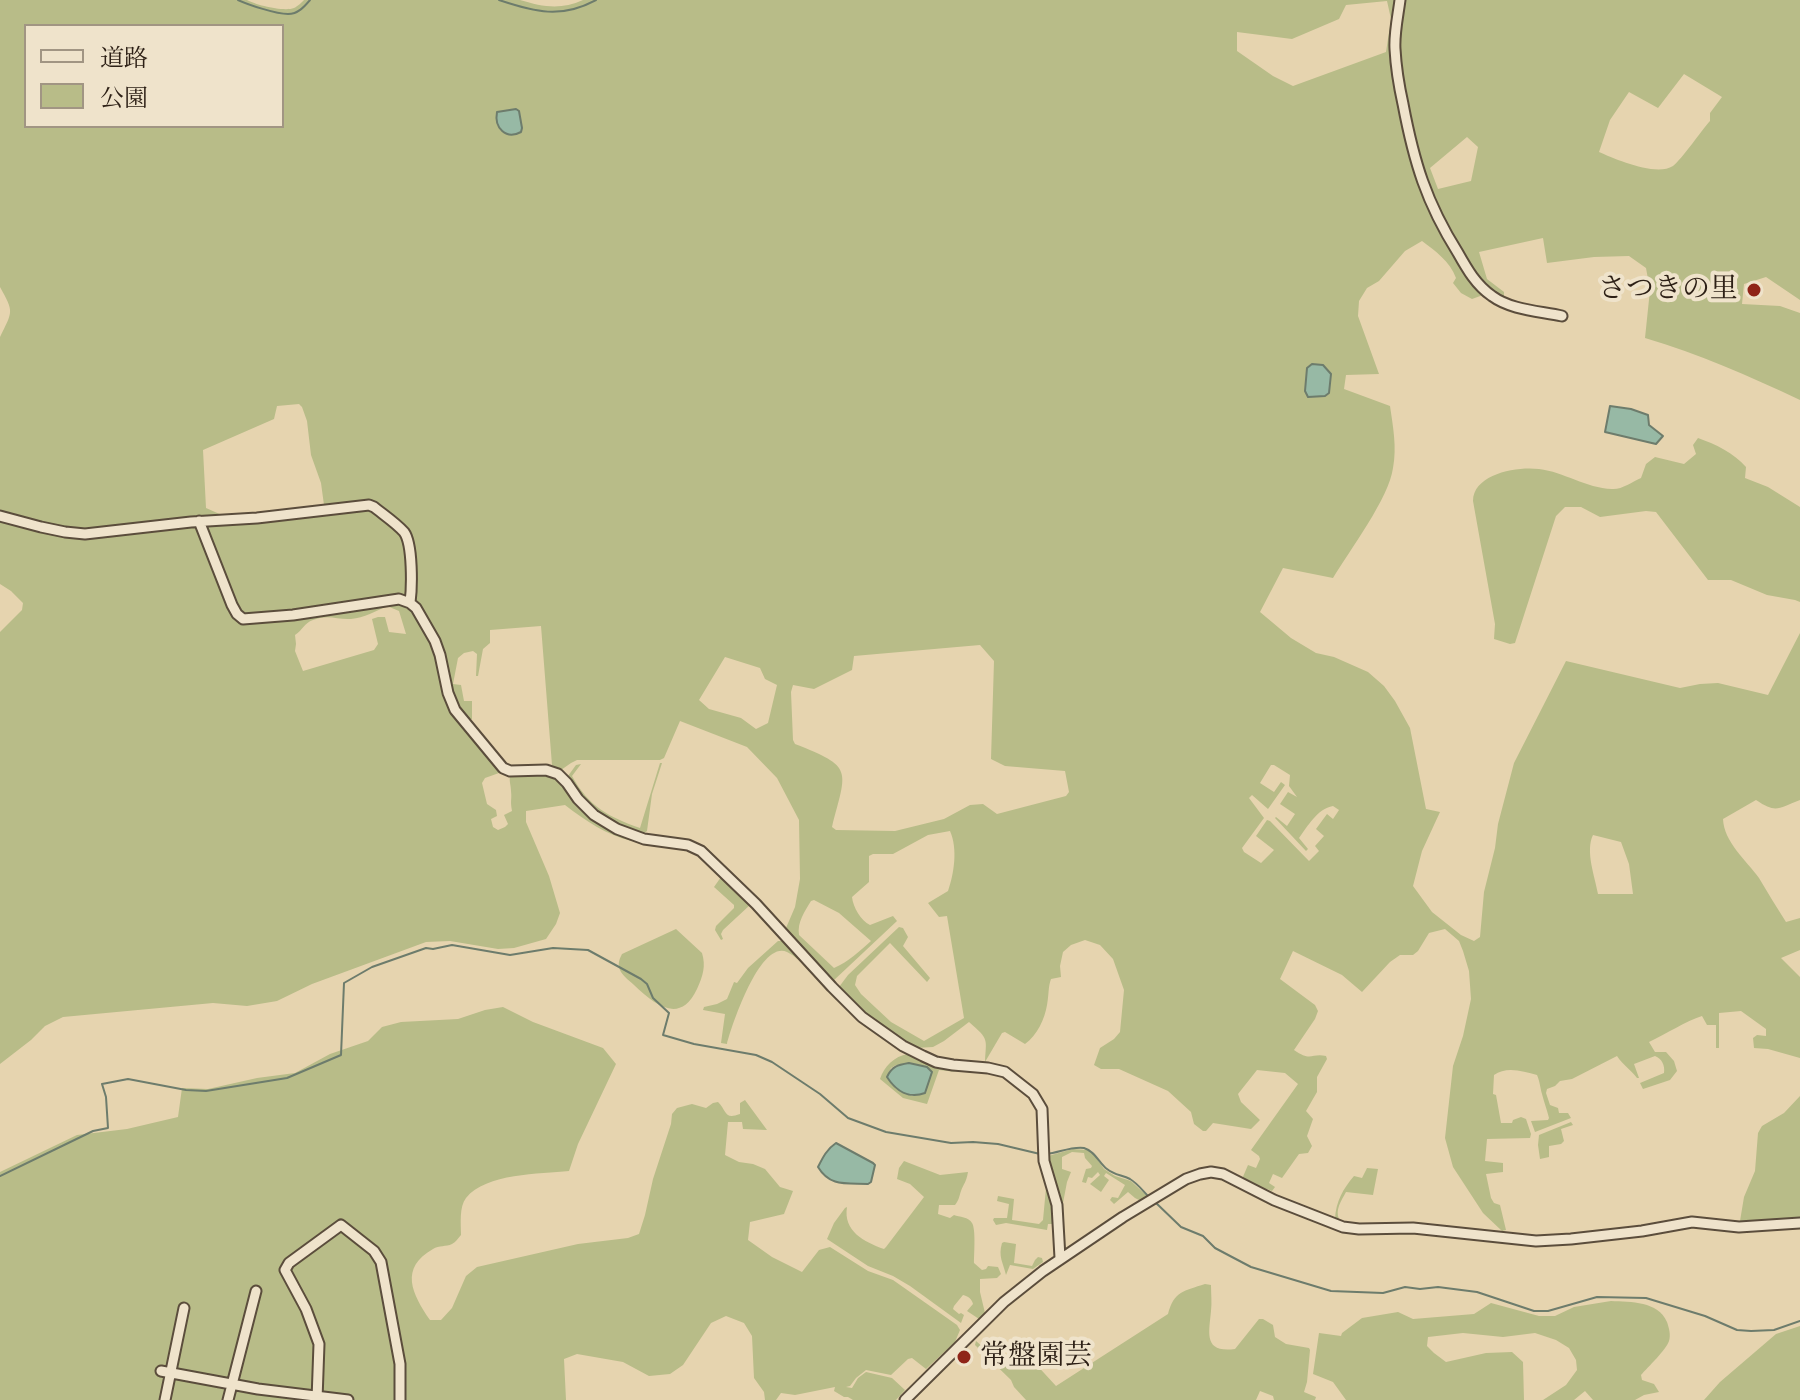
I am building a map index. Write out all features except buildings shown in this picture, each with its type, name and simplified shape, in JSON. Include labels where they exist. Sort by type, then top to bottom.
[{"type":"street","points":[[1400,0],[1395,46],[1398,76],[1419,173],[1442,228],[1472,276],[1491,296],[1512,306],[1562,316]]},
{"type":"street","points":[[0,516],[53,530],[85,534],[363,505],[374,507],[407,538],[411,564],[410,603]]},
{"type":"street","points":[[199,521],[232,605],[243,619],[399,599],[410,603],[421,614],[435,641],[455,710],[503,768],[510,771],[546,770],[558,774],[594,815],[617,829],[644,839],[688,845],[701,851],[756,904],[862,1017],[903,1046],[936,1062],[1005,1072],[1033,1094],[1042,1109],[1044,1161],[1057,1205],[1060,1258]]},
{"type":"street","points":[[905,1400],[1004,1302],[1060,1258],[1186,1179],[1200,1174],[1211,1172],[1232,1178],[1274,1200],[1343,1227],[1359,1229],[1413,1228],[1536,1241],[1642,1231],[1687,1222],[1739,1227],[1800,1223]]},
{"type":"street","points":[[318,1398],[319,1344],[306,1309],[285,1270],[289,1263],[341,1225],[374,1251],[381,1262],[400,1364],[400,1400]]},
{"type":"street","points":[[228,1400],[256,1291]]},
{"type":"street","points":[[165,1400],[166,1372],[184,1308]]},
{"type":"street","points":[[166,1372],[258,1389],[348,1400]]},
{"type":"street","points":[[258,1389],[259,1400]]},
{"type":"green space","points":[[0,0],[247,0],[284,9],[294,8],[304,0],[520,0],[552,6],[583,0],[1800,0],[1800,300],[1766,277],[1744,284],[1742,304],[1780,306],[1800,313],[1800,400],[1724,366],[1645,338],[1650,290],[1646,268],[1629,256],[1547,263],[1543,238],[1479,252],[1487,279],[1504,292],[1504,300],[1483,295],[1472,299],[1461,293],[1453,283],[1456,278],[1446,261],[1422,241],[1405,251],[1379,281],[1367,288],[1359,301],[1358,316],[1379,374],[1346,375],[1344,389],[1390,406],[1394,460],[1384,494],[1333,578],[1283,568],[1260,612],[1291,638],[1316,653],[1334,657],[1368,672],[1395,701],[1410,728],[1426,809],[1440,812],[1422,851],[1413,886],[1432,912],[1461,935],[1474,941],[1480,937],[1484,892],[1514,763],[1566,661],[1680,688],[1718,683],[1768,695],[1800,633],[1800,800],[1773,808],[1756,800],[1723,819],[1731,843],[1759,878],[1786,922],[1800,918],[1800,950],[1781,958],[1800,977],[1800,1058],[1754,1048],[1753,1038],[1766,1036],[1766,1029],[1741,1011],[1719,1013],[1719,1048],[1716,1048],[1716,1025],[1707,1025],[1702,1016],[1649,1042],[1655,1052],[1666,1052],[1674,1061],[1677,1071],[1670,1080],[1643,1089],[1640,1083],[1664,1073],[1661,1061],[1655,1056],[1634,1064],[1637,1078],[1617,1056],[1547,1089],[1550,1105],[1558,1108],[1559,1113],[1568,1113],[1571,1118],[1535,1132],[1531,1121],[1549,1118],[1537,1075],[1515,1070],[1499,1072],[1494,1075],[1493,1094],[1496,1095],[1501,1123],[1512,1123],[1521,1117],[1526,1119],[1531,1134],[1530,1138],[1487,1139],[1485,1161],[1503,1163],[1503,1172],[1486,1174],[1491,1198],[1500,1205],[1506,1230],[1502,1231],[1483,1213],[1453,1167],[1445,1138],[1453,1066],[1471,999],[1469,971],[1459,941],[1445,929],[1429,933],[1418,951],[1413,955],[1400,955],[1390,962],[1362,992],[1342,975],[1293,951],[1280,979],[1315,1005],[1318,1011],[1294,1050],[1304,1056],[1321,1055],[1327,1059],[1317,1077],[1317,1092],[1306,1111],[1313,1119],[1307,1136],[1312,1146],[1308,1153],[1299,1154],[1282,1178],[1273,1174],[1269,1183],[1275,1187],[1272,1191],[1264,1190],[1242,1179],[1248,1165],[1256,1168],[1260,1159],[1251,1150],[1298,1084],[1285,1073],[1257,1070],[1238,1094],[1241,1102],[1260,1120],[1251,1129],[1213,1123],[1203,1131],[1194,1124],[1191,1112],[1168,1091],[1119,1069],[1101,1069],[1094,1065],[1100,1048],[1120,1032],[1124,990],[1113,959],[1100,945],[1085,940],[1063,952],[1061,977],[1051,979],[1046,1010],[1037,1032],[1025,1044],[1002,1033],[985,1062],[985,1040],[969,1022],[933,1047],[915,1048],[864,1013],[839,987],[899,927],[908,937],[903,946],[930,978],[927,982],[890,943],[857,976],[855,985],[861,994],[891,1022],[924,1041],[964,1018],[947,916],[939,917],[928,903],[948,891],[954,853],[950,831],[928,835],[893,854],[869,856],[869,882],[852,897],[856,909],[870,925],[893,916],[897,921],[832,982],[787,933],[800,879],[799,820],[777,778],[747,747],[680,721],[664,758],[660,760],[577,760],[561,770],[552,765],[541,626],[490,630],[490,643],[483,649],[478,676],[477,654],[473,651],[464,653],[458,658],[453,684],[461,685],[464,701],[472,701],[472,719],[468,721],[498,769],[499,773],[485,778],[482,783],[487,804],[496,810],[497,816],[491,819],[493,827],[498,830],[508,824],[504,815],[512,811],[510,776],[538,773],[559,779],[584,811],[632,841],[597,827],[565,805],[526,811],[526,822],[549,876],[560,913],[546,939],[498,949],[450,941],[426,942],[312,984],[277,1001],[247,1006],[213,1003],[63,1017],[45,1026],[0,1064],[0,632],[22,610],[23,603],[0,584],[0,337],[10,312],[0,287]],"holes":[[[1387,1],[1391,19],[1386,52],[1293,86],[1237,51],[1237,32],[1292,39],[1339,19],[1346,5]],[[1684,74],[1722,97],[1710,113],[1710,121],[1673,166],[1657,169],[1636,166],[1599,152],[1610,120],[1629,92],[1658,108]],[[1467,137],[1478,147],[1471,181],[1438,189],[1430,168]],[[299,404],[302,407],[324,505],[224,516],[206,508],[203,450],[274,419],[277,406]],[[387,606],[399,611],[406,634],[389,632],[385,617],[372,619],[378,644],[374,650],[303,671],[295,651],[295,635],[308,623],[324,617],[356,618]],[[980,645],[994,661],[991,759],[1005,766],[1065,771],[1069,792],[1066,796],[997,814],[983,804],[970,805],[944,819],[895,831],[836,830],[832,827],[841,793],[841,772],[828,759],[795,744],[791,692],[793,685],[814,689],[852,670],[854,656]],[[725,657],[760,668],[765,679],[777,685],[768,723],[756,729],[741,718],[709,709],[699,700]],[[1271,765],[1290,775],[1289,786],[1297,797],[1288,792],[1280,804],[1295,814],[1287,826],[1275,818],[1306,851],[1308,849],[1299,838],[1309,823],[1327,808],[1333,806],[1339,810],[1333,819],[1327,814],[1316,829],[1324,836],[1315,846],[1319,851],[1309,861],[1267,820],[1256,836],[1274,850],[1261,863],[1244,852],[1242,848],[1264,818],[1249,798],[1252,795],[1268,809],[1285,785],[1281,782],[1274,792],[1260,783]],[[1593,835],[1621,842],[1629,864],[1633,894],[1598,894],[1590,856]],[[811,901],[839,913],[871,941],[834,968],[799,935],[800,921]]]},
{"type":"green space","points":[[1698,438],[1736,457],[1746,467],[1745,478],[1768,487],[1800,507],[1800,602],[1767,595],[1731,580],[1708,580],[1656,512],[1600,517],[1581,507],[1565,507],[1556,516],[1515,643],[1494,639],[1495,624],[1473,501],[1480,484],[1498,474],[1530,468],[1602,488],[1619,488],[1641,478],[1646,464],[1655,457],[1684,464],[1696,454],[1693,445]]},
{"type":"green space","points":[[660,763],[647,831],[643,834],[600,813],[582,797],[568,776],[576,765],[581,764],[572,776],[585,796],[609,815],[640,828]]},
{"type":"green space","points":[[721,877],[725,877],[750,905],[723,930],[721,940],[716,926],[734,905],[714,887]]},
{"type":"green space","points":[[676,929],[702,953],[704,967],[690,1000],[675,1009],[650,999],[624,976],[619,960],[622,954]]},
{"type":"green space","points":[[778,941],[785,941],[836,996],[836,1000],[799,960],[787,952],[777,952],[757,971],[741,1003],[727,1044],[721,1043],[725,1014],[703,1010],[704,1007],[727,999],[734,982],[737,983],[748,968]]},
{"type":"green space","points":[[503,1007],[533,1022],[603,1048],[616,1064],[578,1144],[569,1171],[514,1176],[475,1190],[462,1206],[461,1235],[452,1244],[433,1249],[422,1256],[416,1264],[412,1273],[414,1291],[430,1320],[441,1320],[452,1308],[466,1276],[477,1267],[639,1234],[672,1114],[677,1108],[692,1104],[706,1108],[718,1102],[726,1114],[735,1116],[740,1114],[740,1103],[745,1100],[767,1130],[743,1129],[742,1122],[728,1122],[725,1155],[765,1169],[780,1187],[793,1191],[784,1214],[750,1222],[748,1240],[802,1272],[819,1250],[830,1247],[868,1271],[893,1280],[957,1325],[960,1330],[955,1342],[926,1369],[912,1358],[891,1375],[866,1370],[846,1387],[852,1388],[866,1372],[892,1378],[905,1390],[896,1400],[853,1400],[834,1391],[835,1387],[795,1395],[781,1393],[776,1400],[765,1400],[764,1392],[754,1378],[752,1336],[744,1323],[726,1316],[711,1323],[683,1365],[670,1374],[649,1376],[623,1362],[577,1354],[564,1359],[566,1400],[0,1400],[0,1172],[77,1135],[127,1129],[178,1117],[182,1088],[208,1089],[295,1073],[330,1054],[368,1041],[382,1027],[401,1022],[458,1019]]},
{"type":"green space","points":[[908,1054],[956,1072],[939,1070],[927,1104],[903,1098],[880,1079],[890,1063]],"holes":[[[896,1065],[930,1069],[932,1072],[925,1092],[912,1096],[887,1077]]]},
{"type":"green space","points":[[1800,1096],[1800,1220],[1744,1223],[1740,1221],[1744,1197],[1755,1171],[1758,1133],[1762,1126],[1784,1113]]},
{"type":"green space","points":[[1571,1122],[1573,1125],[1561,1129],[1564,1141],[1549,1146],[1549,1157],[1540,1159],[1539,1135]]},
{"type":"green space","points":[[1073,1149],[1093,1153],[1104,1169],[1131,1181],[1148,1197],[1141,1201],[1128,1192],[1114,1204],[1110,1200],[1112,1197],[1118,1198],[1125,1185],[1106,1173],[1104,1176],[1109,1180],[1101,1192],[1090,1184],[1100,1175],[1098,1172],[1092,1178],[1088,1177],[1086,1183],[1082,1182],[1086,1169],[1092,1166],[1084,1153],[1072,1152],[1062,1157],[1062,1169],[1071,1172],[1063,1203],[1060,1203],[1049,1170],[1048,1156]]},
{"type":"green space","points":[[904,1161],[940,1175],[968,1172],[955,1205],[939,1205],[938,1214],[971,1221],[974,1263],[982,1270],[988,1266],[998,1267],[1001,1274],[997,1278],[980,1279],[985,1313],[979,1319],[967,1311],[973,1304],[967,1296],[963,1295],[953,1309],[964,1315],[961,1323],[910,1286],[868,1266],[827,1239],[834,1223],[847,1207],[848,1223],[856,1234],[877,1246],[886,1247],[924,1197],[910,1184],[897,1179]]},
{"type":"green space","points":[[1367,1168],[1378,1169],[1373,1195],[1346,1192],[1338,1209],[1339,1219],[1335,1219],[1343,1191],[1354,1176],[1362,1178]]},
{"type":"green space","points":[[1045,1185],[1054,1219],[1054,1224],[1048,1224],[1047,1230],[1006,1223],[996,1225],[994,1218],[1007,1218],[1009,1204],[997,1201],[998,1196],[1014,1199],[1012,1220],[1039,1224],[1043,1220]]},
{"type":"green space","points":[[1004,1242],[1016,1244],[1014,1263],[1032,1266],[1038,1257],[1043,1262],[1033,1269],[1010,1265],[1006,1275],[1001,1256]]},
{"type":"green space","points":[[1205,1284],[1211,1285],[1209,1334],[1213,1345],[1235,1349],[1259,1319],[1263,1319],[1273,1325],[1275,1337],[1286,1344],[1309,1348],[1304,1392],[1316,1397],[1315,1400],[1274,1400],[1273,1396],[1260,1391],[1256,1400],[1026,1400],[1011,1380],[975,1345],[976,1341],[999,1361],[1009,1353],[1018,1354],[1022,1349],[1056,1386],[1168,1314],[1173,1301],[1181,1293]]},
{"type":"green space","points":[[1611,1301],[1651,1306],[1667,1322],[1670,1336],[1667,1345],[1641,1375],[1642,1380],[1654,1384],[1659,1392],[1635,1400],[1593,1400],[1585,1391],[1574,1400],[1543,1400],[1566,1385],[1577,1370],[1576,1360],[1569,1348],[1535,1333],[1503,1337],[1463,1333],[1428,1337],[1427,1346],[1446,1362],[1486,1353],[1512,1352],[1523,1362],[1524,1400],[1346,1400],[1333,1382],[1313,1374],[1319,1333],[1341,1336],[1362,1318],[1398,1312],[1413,1319],[1474,1314],[1491,1303],[1539,1316],[1555,1316],[1574,1307]]},
{"type":"green space","points":[[1800,1326],[1800,1400],[1704,1400],[1720,1382],[1776,1334]]},
{"type":"shaded area","points":[[519,111],[521,132],[510,134],[502,131],[497,123],[497,112]]},
{"type":"shaded area","points":[[1312,364],[1323,365],[1331,374],[1329,393],[1325,396],[1308,397],[1305,391],[1307,368]]},
{"type":"shaded area","points":[[1610,406],[1648,415],[1649,425],[1663,436],[1656,444],[1605,432]]},
{"type":"shaded area","points":[[909,1063],[927,1067],[932,1072],[925,1093],[914,1095],[903,1092],[887,1077],[891,1070]]},
{"type":"shaded area","points":[[836,1143],[875,1165],[871,1182],[839,1183],[823,1173],[818,1167]]},
{"type":"waterway","points":[[238,0],[288,14],[303,8],[310,0]]},
{"type":"waterway","points":[[499,0],[548,12],[571,10],[596,0]]},
{"type":"waterway","points":[[0,1176],[93,1131],[108,1128],[102,1084],[128,1079],[206,1091],[287,1078],[341,1055],[344,983],[372,967],[426,948],[452,945],[510,955],[553,948],[588,950],[647,984],[653,998],[669,1013],[663,1035],[756,1055],[820,1094],[848,1118],[886,1132],[951,1143],[998,1144],[1040,1154]]},
{"type":"waterway","points":[[1047,1154],[1084,1148],[1112,1173],[1133,1181],[1149,1197]]},
{"type":"waterway","points":[[1154,1201],[1181,1227],[1203,1236],[1215,1248],[1251,1267],[1331,1291],[1383,1293],[1405,1287],[1438,1287],[1477,1292],[1534,1311],[1548,1311],[1597,1297],[1646,1298],[1705,1316],[1737,1330],[1774,1330],[1800,1321]]},
{"type":"place","name":"さつきの里","points":[[1754,290]]},
{"type":"place","name":"常盤園芸","points":[[964,1357]]}]
